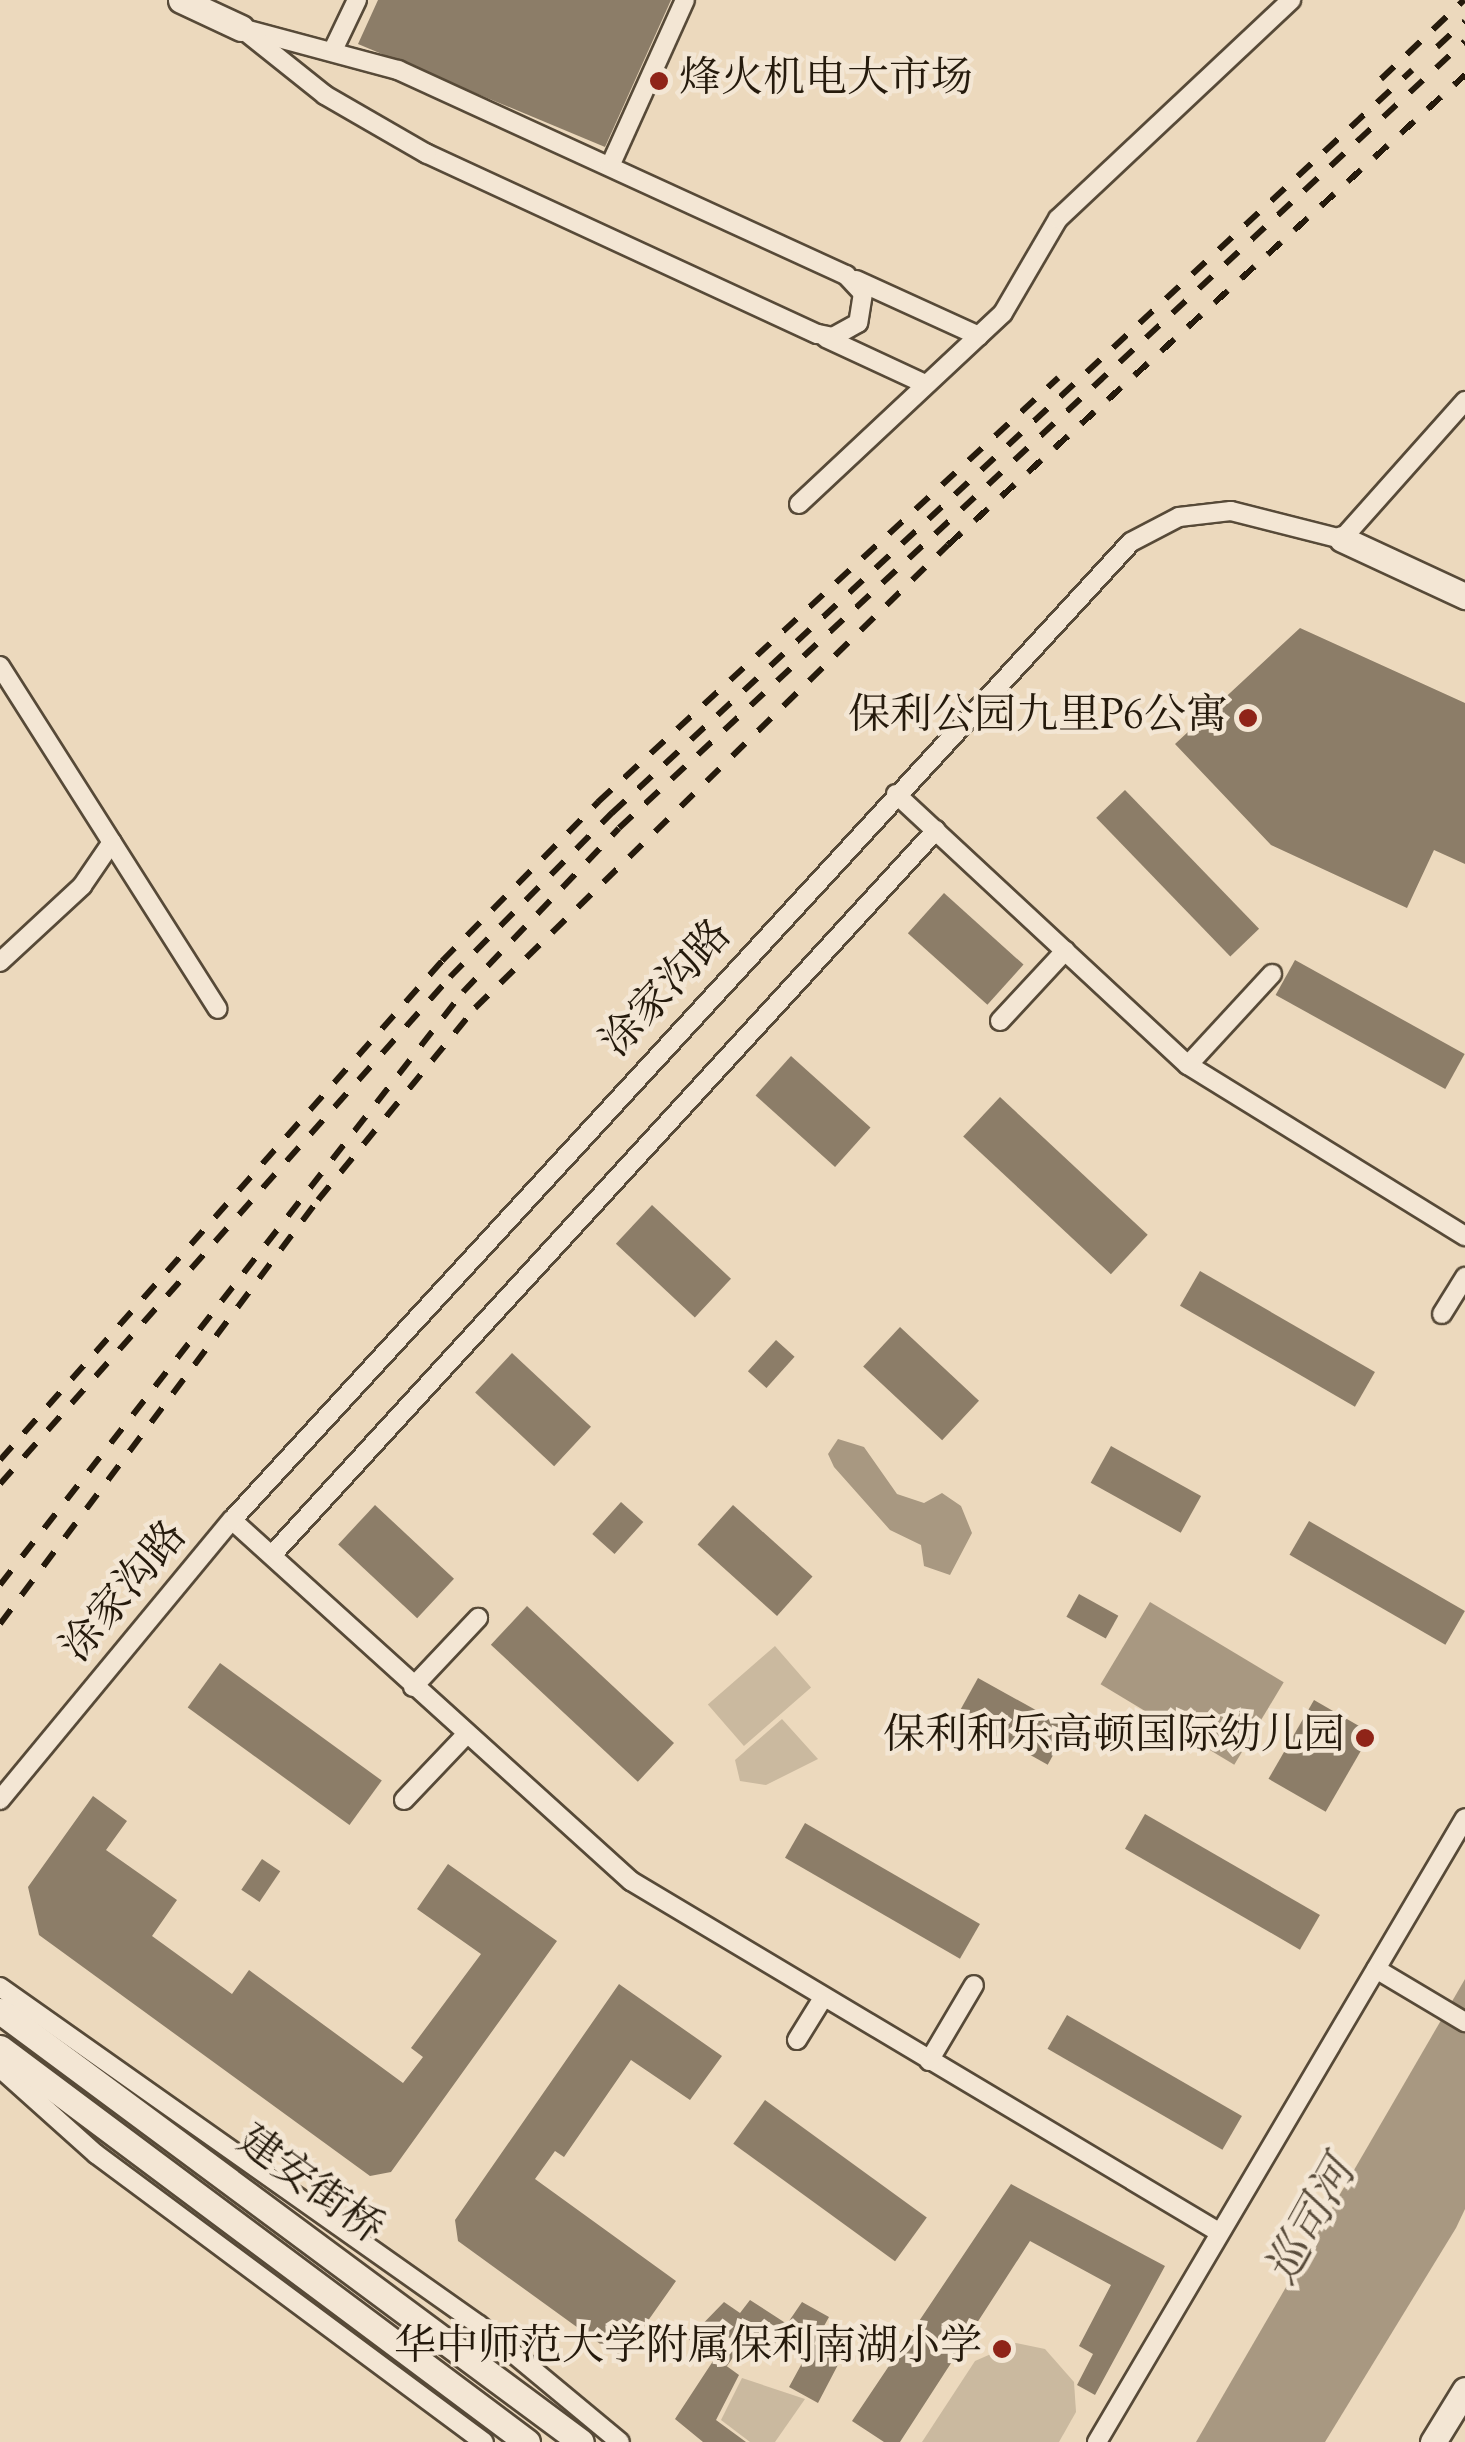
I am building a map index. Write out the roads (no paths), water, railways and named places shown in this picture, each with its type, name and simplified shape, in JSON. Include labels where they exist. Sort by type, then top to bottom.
[{"type":"main road","points":[[180,0],[241,28]]},
{"type":"main road","points":[[1342,538],[1465,596]]},
{"type":"main road","name":"建安街桥","points":[[0,2010],[574,2437]]},
{"type":"main road","name":"建安街桥","points":[[0,2048],[528,2442]]},
{"type":"main road","points":[[1433,2442],[1465,2390]]},
{"type":"street","points":[[334,48],[357,0]]},
{"type":"street","points":[[610,166],[685,0]]},
{"type":"street","points":[[798,504],[1003,313],[1058,219],[1290,0]]},
{"type":"street","points":[[241,28],[334,48],[610,166],[978,336]]},
{"type":"street","points":[[241,28],[369,123],[925,384]]},
{"type":"street","points":[[817,334],[858,323],[864,292],[846,275]]},
{"type":"street","points":[[1342,538],[1465,401]]},
{"type":"street","name":"涂家沟路","points":[[0,1800],[232,1520],[896,794],[1155,526],[1231,511],[1342,538]]},
{"type":"street","points":[[0,666],[218,1009]]},
{"type":"street","points":[[896,794],[1188,1065],[1465,1236]]},
{"type":"street","points":[[272,1556],[936,830]]},
{"type":"street","points":[[0,962],[82,886],[112,842]]},
{"type":"street","points":[[1000,1022],[1065,951]]},
{"type":"street","points":[[1188,1065],[1272,974]]},
{"type":"street","points":[[1442,1314],[1465,1276]]},
{"type":"street","points":[[232,1520],[615,1869],[822,1998],[1217,2231]]},
{"type":"street","points":[[413,1686],[478,1618]]},
{"type":"street","points":[[404,1800],[466,1736]]},
{"type":"street","points":[[1098,2442],[1217,2231],[1465,1818]]},
{"type":"street","points":[[1376,1969],[1465,2022]]},
{"type":"street","points":[[929,2060],[974,1985]]},
{"type":"street","points":[[0,1987],[479,2325],[620,2442]]},
{"type":"street","points":[[797,2040],[822,1998]]},
{"type":"street","points":[[0,2068],[96,2154],[484,2442]]},
{"type":"railway","points":[[1381,79],[1464,0]]},
{"type":"railway","points":[[1437,47],[1465,21]]},
{"type":"railway","points":[[0,1585],[463,992],[619,828],[1465,41]]},
{"type":"railway","points":[[0,1484],[450,977],[612,813],[1412,70]]},
{"type":"railway","points":[[0,1624],[318,1200],[475,1008],[948,545],[1465,75]]},
{"type":"railway","points":[[0,1460],[442,961],[598,802],[1058,378]]},
{"type":"place","name":"烽火机电大市场","points":[[659,81]]},
{"type":"place","name":"保利公园九里P6公寓","points":[[1248,718]]},
{"type":"place","name":"保利和乐高顿国际幼儿园","points":[[1365,1738]]},
{"type":"place","name":"华中师范大学附属保利南湖小学","points":[[1002,2349]]},
{"type":"water label","name":"巡司河","points":[[1314,2223]]}]
